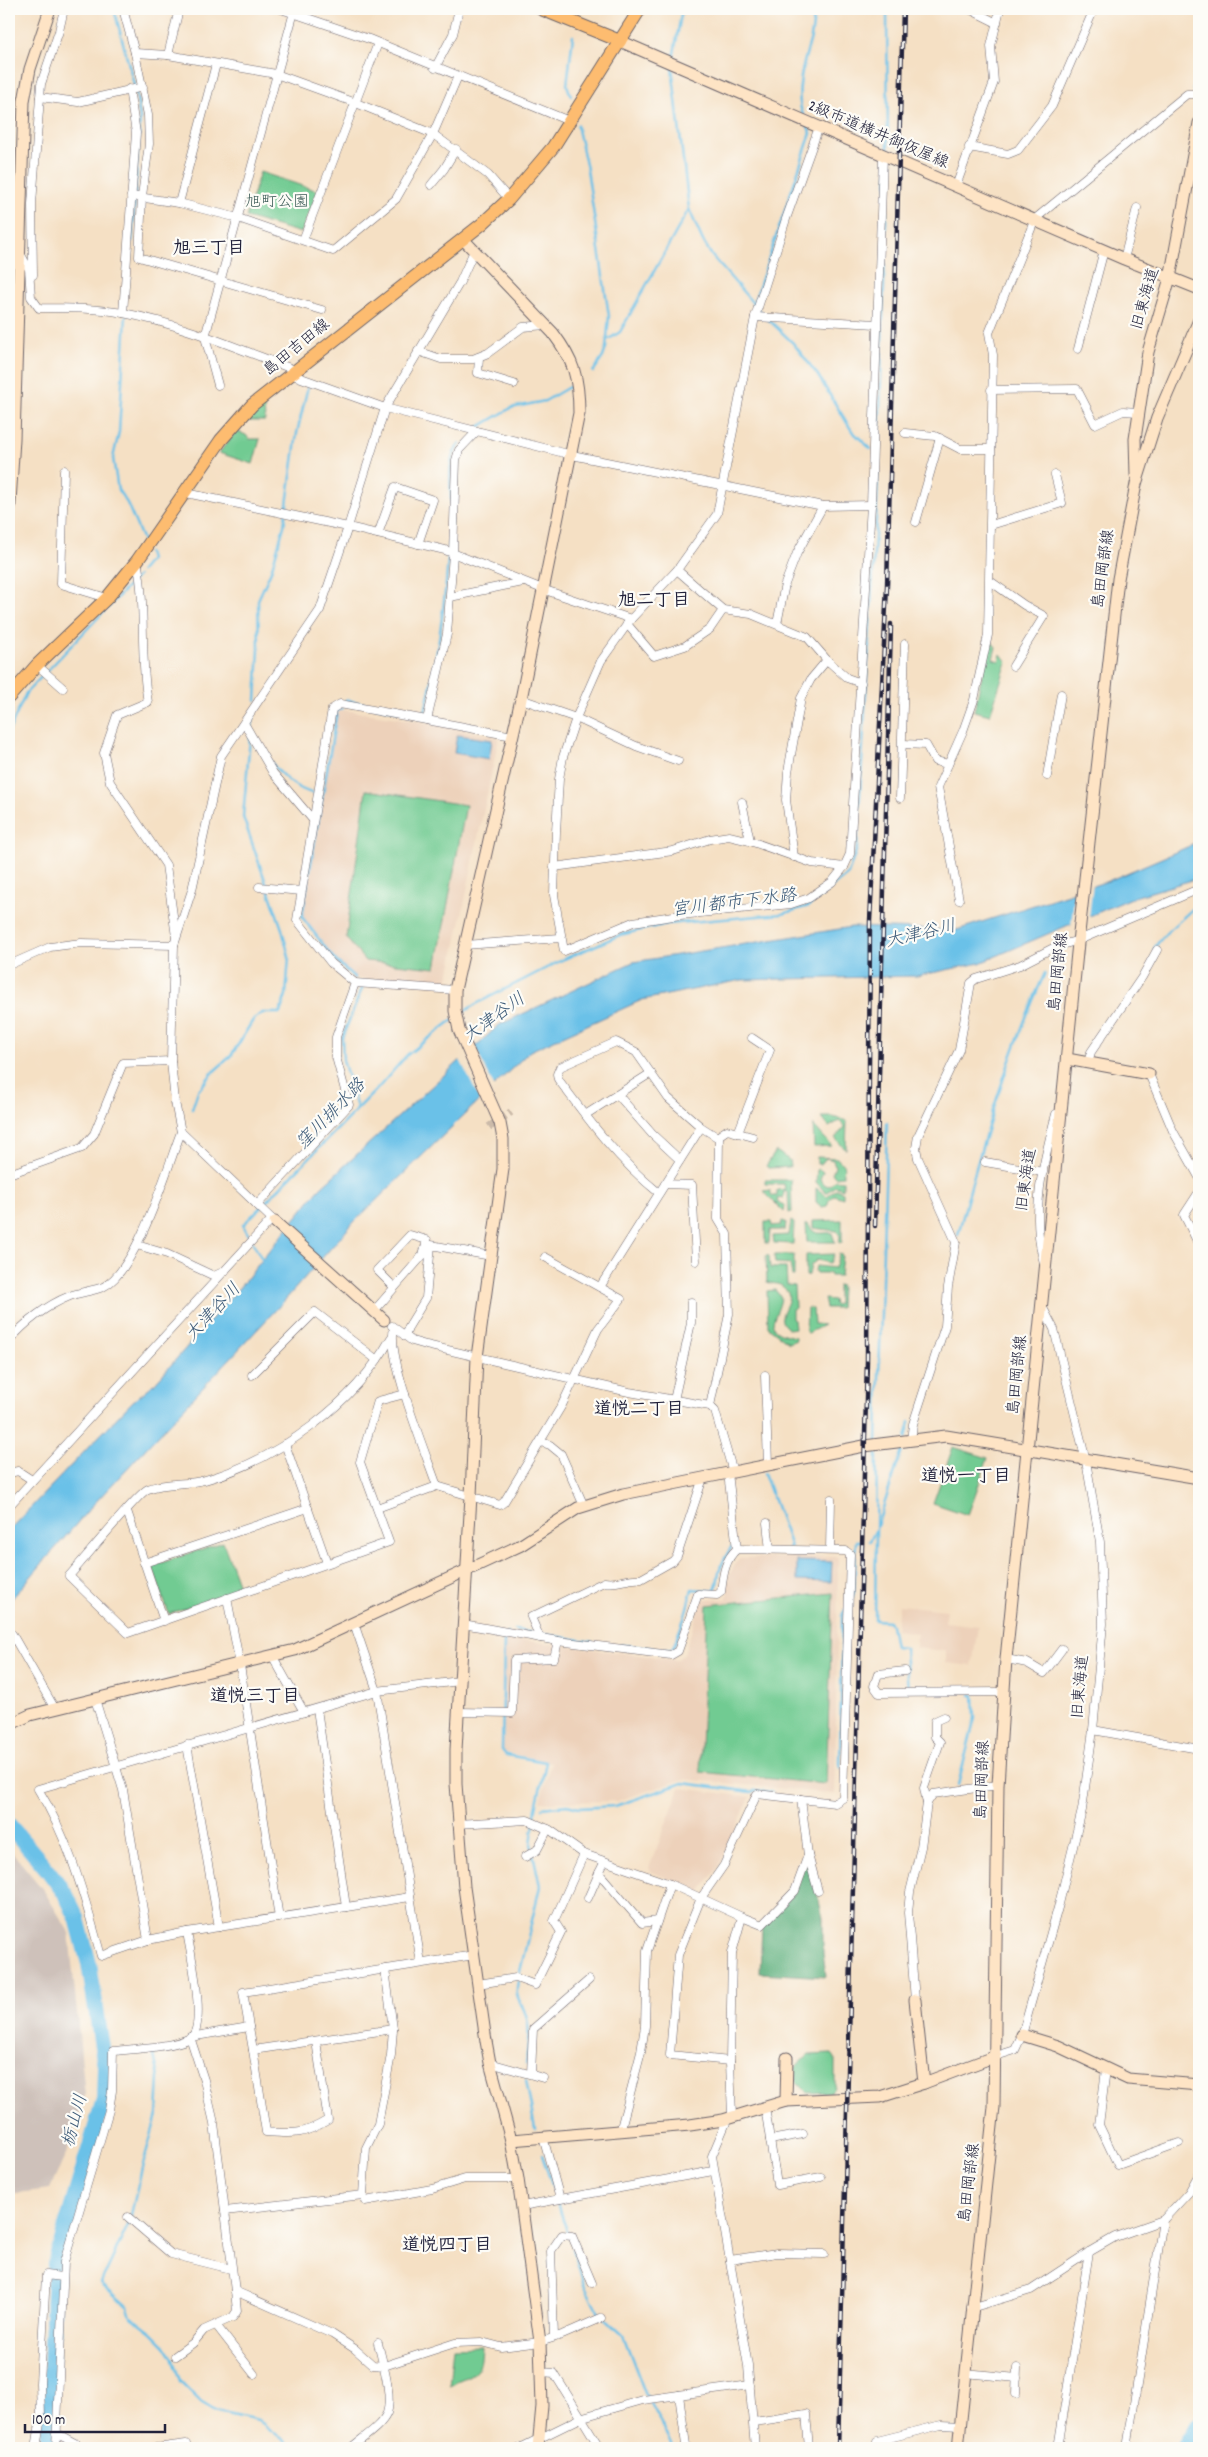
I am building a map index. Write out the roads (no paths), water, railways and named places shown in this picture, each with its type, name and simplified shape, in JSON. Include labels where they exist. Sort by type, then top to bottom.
[{"type":"main road","points":[[541,9],[620,41]]},
{"type":"main road","name":"島田吉田線","points":[[9,697],[37,665],[107,598],[137,562],[221,440],[252,405],[509,200],[537,168],[640,9]]},
{"type":"street","points":[[9,518],[14,439],[26,85],[50,9]]},
{"type":"street","points":[[31,297],[32,204],[41,84],[60,31],[64,9]]},
{"type":"street","points":[[123,9],[135,53],[148,115],[149,144],[142,196],[139,257],[322,310]]},
{"type":"street","points":[[168,55],[179,9]]},
{"type":"street","points":[[281,9],[378,43],[435,68],[569,121]]},
{"type":"street","points":[[435,68],[453,34],[459,9]]},
{"type":"street","points":[[969,9],[997,23]]},
{"type":"street","points":[[956,186],[994,82],[991,46],[1000,9]]},
{"type":"street","points":[[969,147],[1008,154],[1018,150],[1052,106],[1094,9]]},
{"type":"street","points":[[218,385],[205,337],[294,12]]},
{"type":"street","name":"2級市道横井御仮屋線","points":[[620,41],[883,156],[1199,289]]},
{"type":"street","points":[[303,240],[378,43]]},
{"type":"street","points":[[135,53],[168,55],[276,74],[356,103],[433,134],[488,174],[509,200]]},
{"type":"street","points":[[179,202],[216,64]]},
{"type":"street","points":[[132,196],[179,202],[238,218],[332,251],[396,198],[433,134],[458,76]]},
{"type":"street","points":[[40,98],[78,102],[143,87]]},
{"type":"street","points":[[123,313],[136,132],[129,89]]},
{"type":"street","points":[[959,900],[938,786],[974,700],[988,635],[993,355],[989,333],[1035,219],[1187,94],[1199,94]]},
{"type":"street","name":"旧東海道","points":[[1136,484],[1135,439],[1148,352],[1170,278],[1199,123]]},
{"type":"street","points":[[819,128],[786,219],[755,317],[724,487],[717,514],[677,570],[629,622],[601,661],[576,718],[563,757],[559,779],[554,895],[560,938],[564,950],[633,922],[791,904],[809,898],[820,891],[844,867],[850,854],[871,505],[883,156]]},
{"type":"street","points":[[431,185],[444,169],[456,149]]},
{"type":"street","points":[[1124,259],[1137,208]]},
{"type":"street","points":[[9,223],[20,218]]},
{"type":"street","points":[[463,238],[546,325],[565,349],[577,378],[579,413],[521,699],[455,990],[455,1011],[458,1030],[491,1101],[500,1123],[503,1139],[503,1169],[477,1357],[456,1750],[458,1824],[474,1955],[490,2063],[518,2179],[540,2342],[542,2406],[538,2444]]},
{"type":"street","points":[[1078,349],[1104,250]]},
{"type":"street","points":[[19,251],[29,269],[31,297],[39,308],[123,313],[205,337],[385,408],[572,455],[823,506],[871,505]]},
{"type":"street","points":[[175,942],[192,890],[221,756],[320,610],[385,408],[460,282],[474,251]]},
{"type":"street","points":[[755,317],[876,324]]},
{"type":"street","name":"島田岡部線","points":[[958,2448],[971,2308],[991,2147],[996,2056],[998,1784],[1006,1659],[1086,866],[1118,579],[1136,484],[1157,418],[1199,320]]},
{"type":"street","points":[[418,351],[441,360],[473,359],[488,353],[523,327],[546,325]]},
{"type":"street","points":[[479,357],[478,373],[514,384]]},
{"type":"street","points":[[991,390],[1077,389],[1095,424],[1123,411],[1138,412]]},
{"type":"street","points":[[427,720],[447,634],[453,554],[456,460],[459,450],[476,431]]},
{"type":"street","points":[[905,433],[940,438],[960,449],[991,449]]},
{"type":"street","points":[[916,522],[940,438]]},
{"type":"street","points":[[64,470],[61,584],[107,598]]},
{"type":"street","points":[[991,524],[1062,503],[1055,475]]},
{"type":"street","points":[[378,534],[395,486],[432,500],[418,544]]},
{"type":"street","points":[[186,493],[348,527],[453,554],[629,622],[654,656],[685,646],[710,629],[723,610]]},
{"type":"street","points":[[777,624],[785,584],[791,568],[823,506]]},
{"type":"street","points":[[9,1341],[39,1313],[69,1296],[104,1286],[125,1268],[137,1245],[181,1132],[175,1102],[171,1061],[175,942],[166,865],[110,782],[104,753],[117,715],[148,702],[142,651],[141,579],[137,562]]},
{"type":"street","points":[[677,570],[723,610],[751,614],[807,637],[827,660],[848,678],[861,683]]},
{"type":"street","points":[[450,597],[525,582]]},
{"type":"street","points":[[990,582],[1044,616],[1013,666]]},
{"type":"street","points":[[900,798],[905,644]]},
{"type":"street","points":[[794,857],[786,800],[788,772],[802,698],[811,679],[827,660]]},
{"type":"street","points":[[37,665],[63,688]]},
{"type":"street","points":[[1047,776],[1061,694]]},
{"type":"street","points":[[521,699],[576,718],[636,746],[678,761]]},
{"type":"street","points":[[455,990],[355,983],[331,963],[297,920],[332,709],[340,704],[513,736]]},
{"type":"street","points":[[244,723],[273,773],[313,820]]},
{"type":"street","points":[[903,744],[926,745],[935,761],[948,764]]},
{"type":"street","points":[[742,802],[750,841]]},
{"type":"street","points":[[554,867],[674,851],[710,839],[729,836],[750,841],[812,863],[844,867]]},
{"type":"street","points":[[259,887],[301,891]]},
{"type":"street","points":[[907,1442],[945,1326],[948,1287],[956,1242],[918,1158],[916,1148],[918,1136],[960,1050],[971,983],[976,979],[1020,965],[1055,947],[1199,889]]},
{"type":"street","points":[[465,945],[560,938]]},
{"type":"street","points":[[9,965],[50,947],[81,943],[175,942]]},
{"type":"street","points":[[1088,1063],[1091,1052],[1142,977],[1157,950]]},
{"type":"street","points":[[257,1205],[349,1105],[336,1057],[336,1037],[355,983]]},
{"type":"street","points":[[738,1133],[770,1050],[752,1038]]},
{"type":"street","points":[[659,1193],[618,1157],[585,1115],[558,1079],[557,1074],[560,1067],[616,1042],[636,1052],[668,1098],[701,1127],[717,1137],[727,1130],[753,1137]]},
{"type":"street","points":[[1066,1059],[1149,1074],[1173,1132],[1199,1177]]},
{"type":"street","points":[[9,1174],[82,1148],[94,1134],[102,1118],[123,1063],[171,1061]]},
{"type":"street","points":[[585,1115],[651,1073]]},
{"type":"street","points":[[618,1095],[652,1134],[680,1160]]},
{"type":"street","name":"旧東海道","points":[[1046,1270],[1038,1227],[1038,1208],[1043,1172],[1063,1096]]},
{"type":"street","points":[[600,1287],[701,1127]]},
{"type":"street","points":[[181,1132],[257,1205],[384,1320],[405,1336],[426,1345],[477,1357],[573,1379],[710,1406],[716,1411],[730,1472],[737,1549]]},
{"type":"street","points":[[710,1406],[729,1314],[726,1234],[718,1219],[719,1136]]},
{"type":"street","points":[[985,1162],[1043,1172]]},
{"type":"street","points":[[665,1184],[692,1184],[696,1261]]},
{"type":"street","points":[[1199,1192],[1184,1215],[1199,1245]]},
{"type":"street","points":[[9,1506],[274,1220]]},
{"type":"street","points":[[374,1310],[423,1255],[427,1240],[410,1235],[377,1270],[394,1287]]},
{"type":"street","points":[[137,1245],[167,1254],[214,1276],[229,1269]]},
{"type":"street","points":[[405,1336],[426,1298],[431,1245],[491,1256]]},
{"type":"street","points":[[377,1508],[437,1486],[500,1505],[504,1502],[562,1405],[598,1329],[621,1298],[545,1257]]},
{"type":"street","points":[[674,1400],[691,1323],[691,1302]]},
{"type":"street","name":"旧東海道","points":[[996,2056],[1015,2050],[1022,2035],[1072,1854],[1082,1810],[1093,1730],[1103,1624],[1100,1542],[1086,1461],[1054,1329],[1042,1305]]},
{"type":"street","points":[[252,1375],[315,1312],[377,1360]]},
{"type":"street","points":[[394,1328],[391,1338],[362,1380],[340,1402],[286,1444],[236,1469],[204,1480],[147,1489],[69,1576],[128,1633],[389,1542],[360,1462],[378,1401],[405,1394]]},
{"type":"street","points":[[391,1338],[405,1394],[437,1486]]},
{"type":"street","points":[[765,1375],[768,1465]]},
{"type":"street","points":[[9,1725],[30,1715],[273,1657],[295,1650],[520,1545],[584,1506],[623,1494],[878,1445],[956,1437],[1086,1461],[1199,1478]]},
{"type":"street","points":[[541,1442],[550,1445],[561,1454],[584,1506]]},
{"type":"street","points":[[286,1444],[326,1563]]},
{"type":"street","points":[[9,1473],[18,1472],[32,1480]]},
{"type":"street","points":[[540,1638],[531,1617],[604,1582],[614,1584],[635,1578],[641,1579],[673,1561],[677,1556],[702,1478]]},
{"type":"street","points":[[830,1550],[831,1499]]},
{"type":"street","points":[[144,1563],[308,1508]]},
{"type":"street","points":[[127,1511],[164,1620]]},
{"type":"street","points":[[767,1523],[769,1547]]},
{"type":"street","points":[[463,1624],[558,1641],[675,1654],[698,1594],[717,1595],[721,1592],[723,1572],[732,1553],[737,1549],[769,1547],[846,1550],[850,1554],[843,1798],[835,1803],[757,1794],[724,1865],[701,1898],[678,1955],[670,2055],[730,2061]]},
{"type":"street","points":[[227,1598],[240,1665],[279,1918]]},
{"type":"street","points":[[354,1623],[378,1690],[421,1963]]},
{"type":"street","points":[[12,1634],[55,1709]]},
{"type":"street","points":[[458,1712],[512,1713],[514,1660],[554,1658],[558,1641]]},
{"type":"street","points":[[1006,1659],[1027,1663],[1044,1673],[1062,1649]]},
{"type":"street","points":[[273,1657],[304,1712]]},
{"type":"street","points":[[905,1671],[878,1674],[874,1686],[879,1693],[1004,1692]]},
{"type":"street","points":[[410,1897],[187,1932],[148,1940],[101,1956],[85,1898],[64,1840],[54,1815],[38,1789],[378,1690],[460,1681]]},
{"type":"street","points":[[95,1700],[123,1790],[148,1940]]},
{"type":"street","points":[[317,1709],[346,1907]]},
{"type":"street","points":[[924,2083],[908,1912],[910,1892],[921,1848],[927,1803],[924,1788],[940,1742],[934,1736],[935,1721],[944,1717]]},
{"type":"street","points":[[1093,1730],[1199,1749]]},
{"type":"street","points":[[187,1745],[219,1927]]},
{"type":"street","points":[[927,1803],[932,1794],[998,1784]]},
{"type":"street","points":[[801,1799],[808,1855],[818,1892]]},
{"type":"street","points":[[458,1824],[519,1819],[548,1829],[584,1854],[670,1884],[762,1925],[796,1892],[808,1855]]},
{"type":"street","points":[[526,1856],[537,1850],[548,1829]]},
{"type":"street","points":[[478,1984],[516,1978],[536,1985],[561,1932],[554,1921],[584,1854]]},
{"type":"street","points":[[588,1898],[604,1862]]},
{"type":"street","points":[[599,1873],[642,1924],[657,1921]]},
{"type":"street","points":[[622,2131],[622,2124],[641,2052],[645,2026],[647,1951],[670,1884]]},
{"type":"street","points":[[742,1917],[732,1953],[730,2118],[713,2150],[713,2171],[730,2260],[750,2385],[755,2448]]},
{"type":"street","points":[[187,1932],[197,1992],[197,2029],[190,2038]]},
{"type":"street","points":[[316,2041],[328,2120],[309,2131],[294,2134],[266,2132],[243,1992],[474,1955]]},
{"type":"street","points":[[225,2211],[363,2196],[366,2148],[378,2124],[387,2085],[393,2029],[385,1968]]},
{"type":"street","points":[[531,2074],[533,2030],[589,1980]]},
{"type":"street","points":[[56,2448],[62,2278],[69,2243],[109,2110],[112,2091],[113,2051],[150,2048],[249,2027]]},
{"type":"street","points":[[253,2050],[393,2029]]},
{"type":"street","points":[[1022,2035],[1058,2046],[1128,2079],[1199,2085]]},
{"type":"street","points":[[175,2356],[192,2343],[204,2330],[233,2317],[237,2311],[214,2123],[204,2080],[190,2038]]},
{"type":"street","points":[[510,2140],[690,2125],[730,2118],[786,2101],[866,2099],[924,2083],[996,2056]]},
{"type":"street","points":[[786,2101],[787,2058]]},
{"type":"street","points":[[490,2063],[543,2078]]},
{"type":"street","points":[[1106,2069],[1099,2125],[1118,2165],[1179,2143]]},
{"type":"street","points":[[765,2107],[777,2185],[821,2177]]},
{"type":"street","points":[[770,2140],[803,2134]]},
{"type":"street","points":[[544,2137],[560,2200]]},
{"type":"street","points":[[522,2206],[713,2171]]},
{"type":"street","points":[[971,2308],[1032,2290],[1115,2237],[1163,2220],[1189,2192],[1199,2174]]},
{"type":"street","points":[[366,2201],[432,2189],[465,2179],[518,2179]]},
{"type":"street","points":[[128,2217],[171,2254],[232,2269]]},
{"type":"street","points":[[1127,2448],[1163,2220]]},
{"type":"street","points":[[554,2338],[551,2250],[562,2235],[572,2236],[582,2264],[592,2283]]},
{"type":"street","points":[[1058,2448],[1089,2252]]},
{"type":"street","points":[[730,2260],[777,2253],[824,2254]]},
{"type":"street","points":[[36,2448],[41,2417],[40,2383],[46,2275],[62,2278]]},
{"type":"street","points":[[235,2291],[332,2334],[355,2349],[368,2364],[384,2366],[455,2343],[482,2342],[501,2347],[540,2342],[601,2318]]},
{"type":"street","points":[[216,2325],[254,2374]]},
{"type":"street","points":[[351,2448],[378,2424],[386,2413],[388,2400],[384,2366],[378,2343]]},
{"type":"street","points":[[1016,2394],[1017,2368]]},
{"type":"street","points":[[541,2372],[554,2373],[600,2448]]},
{"type":"street","points":[[965,2373],[1017,2378]]},
{"type":"street","points":[[520,2448],[538,2444],[582,2417],[643,2400],[750,2385]]},
{"type":"street","points":[[679,2395],[686,2445]]},
{"type":"street","points":[[754,2422],[806,2414],[809,2448]]},
{"type":"street","points":[[41,2417],[57,2416]]},
{"type":"street","points":[[877,2448],[877,2441],[941,2425],[960,2426]]},
{"type":"street","points":[[56,2433],[84,2448]]},
{"type":"street","points":[[156,2448],[186,2444]]},
{"type":"water","points":[[457,735],[492,740],[489,759],[454,753]]},
{"type":"water","name":"大津谷川","points":[[1199,842],[1199,878],[1134,897],[980,963],[917,976],[742,980],[642,1000],[530,1051],[354,1222],[285,1300],[91,1507],[9,1602],[9,1530],[132,1402],[155,1383],[245,1281],[319,1189],[499,1025],[633,962],[852,927],[957,930],[1108,881]]},
{"type":"water","points":[[797,1561],[832,1562],[831,1582],[797,1581]]},
{"type":"waterway","points":[[114,9],[136,92],[140,118],[132,241]]},
{"type":"waterway","points":[[673,59],[682,9]]},
{"type":"waterway","points":[[803,115],[800,107],[800,88],[815,9]]},
{"type":"waterway","points":[[887,9],[888,154]]},
{"type":"waterway","points":[[571,96],[567,85],[573,36]]},
{"type":"waterway","points":[[1193,90],[1199,56]]},
{"type":"waterway","points":[[672,67],[689,209],[702,239],[712,256],[764,316]]},
{"type":"waterway","points":[[577,125],[587,169],[609,316],[606,348],[603,357],[593,372]]},
{"type":"waterway","points":[[753,305],[811,133],[808,127]]},
{"type":"waterway","name":"宮川都市下水路","points":[[460,1014],[564,959],[620,935],[667,924],[782,914],[809,906],[848,874],[857,848],[877,502],[888,160]]},
{"type":"waterway","points":[[609,339],[620,332],[689,209]]},
{"type":"waterway","points":[[126,316],[119,432],[113,458],[118,490],[127,503],[144,543]]},
{"type":"waterway","points":[[768,319],[793,343],[817,374],[852,431],[871,449]]},
{"type":"waterway","points":[[256,700],[259,649],[258,600],[271,571],[284,526],[297,433],[308,386]]},
{"type":"waterway","points":[[477,428],[511,408],[545,401],[569,387]]},
{"type":"waterway","points":[[417,715],[425,712],[440,634],[448,556],[451,464],[460,444]]},
{"type":"waterway","points":[[141,571],[150,560],[148,553]]},
{"type":"waterway","points":[[9,731],[26,693],[138,576]]},
{"type":"waterway","points":[[345,703],[346,700],[404,712]]},
{"type":"waterway","points":[[343,708],[337,711],[302,917],[335,960],[355,978]]},
{"type":"waterway","points":[[251,732],[254,713]]},
{"type":"waterway","points":[[192,1109],[198,1091],[213,1072],[231,1056],[253,1020],[262,1013],[280,1013],[286,995],[289,957],[282,929],[243,817],[250,738]]},
{"type":"waterway","points":[[269,760],[289,781],[300,789],[315,794]]},
{"type":"waterway","points":[[1154,949],[1163,936],[1199,902]]},
{"type":"waterway","points":[[958,1235],[996,1102],[1031,1004],[1045,973]]},
{"type":"waterway","points":[[357,1108],[343,1060],[342,1038],[363,986]]},
{"type":"waterway","name":"窪川排水路","points":[[263,1261],[243,1225],[379,1087],[407,1055],[454,1019]]},
{"type":"waterway","points":[[877,1441],[887,1123]]},
{"type":"waterway","points":[[906,1438],[910,1422]]},
{"type":"waterway","points":[[877,1526],[904,1444]]},
{"type":"waterway","points":[[877,1449],[875,1620],[889,1621],[895,1647],[905,1648],[908,1691]]},
{"type":"waterway","points":[[764,1473],[791,1547],[789,1547]]},
{"type":"waterway","points":[[870,1541],[875,1531]]},
{"type":"waterway","points":[[852,1598],[854,1592],[856,1541],[861,1541]]},
{"type":"waterway","points":[[621,1645],[670,1650],[673,1648],[684,1619],[692,1589],[714,1591],[723,1561],[732,1546],[736,1546]]},
{"type":"waterway","points":[[840,1768],[842,1615],[846,1609]]},
{"type":"waterway","points":[[515,1630],[593,1642]]},
{"type":"waterway","points":[[508,1633],[504,1638],[502,1750],[506,1755],[546,1762],[536,1808],[531,1844],[540,1886],[519,1976]]},
{"type":"waterway","points":[[958,1785],[975,1718],[974,1695],[971,1695]]},
{"type":"waterway","points":[[542,1808],[567,1805],[579,1808],[615,1806],[683,1783],[752,1792],[755,1790],[772,1792]]},
{"type":"waterway","name":"栃山川","points":[[9,1825],[47,1869],[66,1895],[77,1918],[89,1964],[105,2066],[104,2099],[55,2264],[48,2448]]},
{"type":"waterway","points":[[518,1981],[517,1996],[526,2015],[528,2026],[526,2064]]},
{"type":"waterway","points":[[153,2051],[159,2077],[157,2115],[129,2223],[101,2283],[128,2307],[131,2317],[165,2346],[172,2357],[180,2381],[202,2403],[214,2410],[258,2420],[294,2448]]},
{"type":"waterway","points":[[526,2080],[535,2129]]},
{"type":"waterway","points":[[542,2155],[554,2191]]},
{"type":"waterway","points":[[557,2201],[568,2234]]},
{"type":"waterway","points":[[573,2249],[584,2285],[599,2313],[623,2335],[645,2393],[674,2448]]},
{"type":"waterway","points":[[1184,2448],[1199,2424]]},
{"type":"tunnel","points":[[489,1127],[511,1112]]},
{"type":"railway","points":[[838,2448],[867,1361],[870,921],[887,586],[903,9]]},
{"type":"railway","points":[[875,1226],[891,624]]},
{"type":"district","name":"旭三丁目","points":[[209,249]]},
{"type":"district","name":"旭二丁目","points":[[654,601]]},
{"type":"district","name":"道悦二丁目","points":[[639,1410]]},
{"type":"district","name":"道悦一丁目","points":[[966,1477]]},
{"type":"district","name":"道悦三丁目","points":[[255,1697]]},
{"type":"district","name":"道悦四丁目","points":[[447,2246]]},
{"type":"park label","name":"旭町公園","points":[[277,202]]}]
